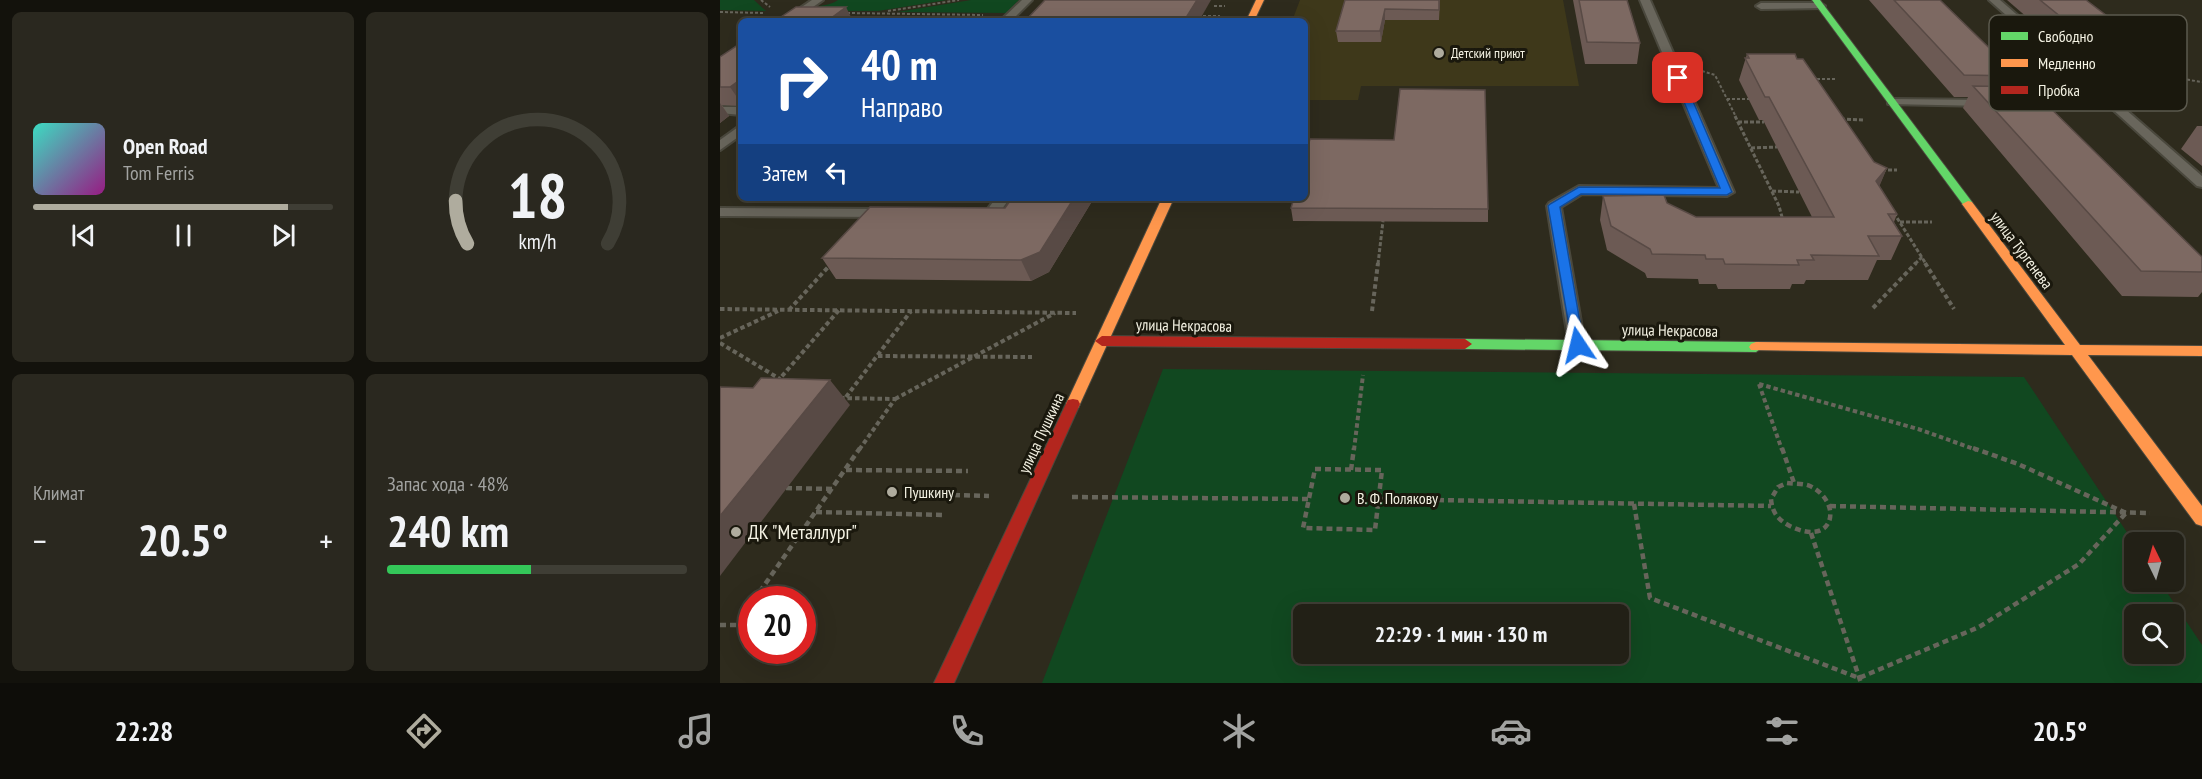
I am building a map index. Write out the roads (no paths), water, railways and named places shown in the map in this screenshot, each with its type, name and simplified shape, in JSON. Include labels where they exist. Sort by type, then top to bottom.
[{"type":"street","points":[[1252,18],[1260,0]]},
{"type":"street","name":"улица Тургенева","points":[[1818,3],[2202,519]]},
{"type":"street","name":"улица Пушкина","points":[[944,683],[1167,201]]},
{"type":"street","name":"улица Некрасова","points":[[1102,341],[2202,351]]},
{"type":"lane","points":[[790,18],[818,0]]},
{"type":"lane","points":[[1009,18],[1027,0]]},
{"type":"lane","points":[[1578,345],[1554,206],[1579,190],[1727,192],[1645,0]]},
{"type":"lane","points":[[1994,0],[2011,15]]},
{"type":"lane","points":[[1761,6],[1818,3]]},
{"type":"lane","points":[[1989,53],[1981,53],[1989,61]]},
{"type":"lane","points":[[1892,102],[1989,103]]},
{"type":"lane","points":[[720,110],[738,111]]},
{"type":"lane","points":[[2040,111],[2046,117]]},
{"type":"lane","points":[[2118,111],[2202,183]]},
{"type":"lane","points":[[720,146],[738,131]]},
{"type":"lane","points":[[957,213],[991,213],[1001,201]]},
{"type":"lane","points":[[720,212],[900,213]]},
{"type":"place","name":"Детский приют","points":[[1439,53]]},
{"type":"place","name":"Пушкину","points":[[892,492]]},
{"type":"place","name":"В. Ф. Полякову","points":[[1345,498]]},
{"type":"place","name":"ДК \"Металлург\"","points":[[736,532]]}]
